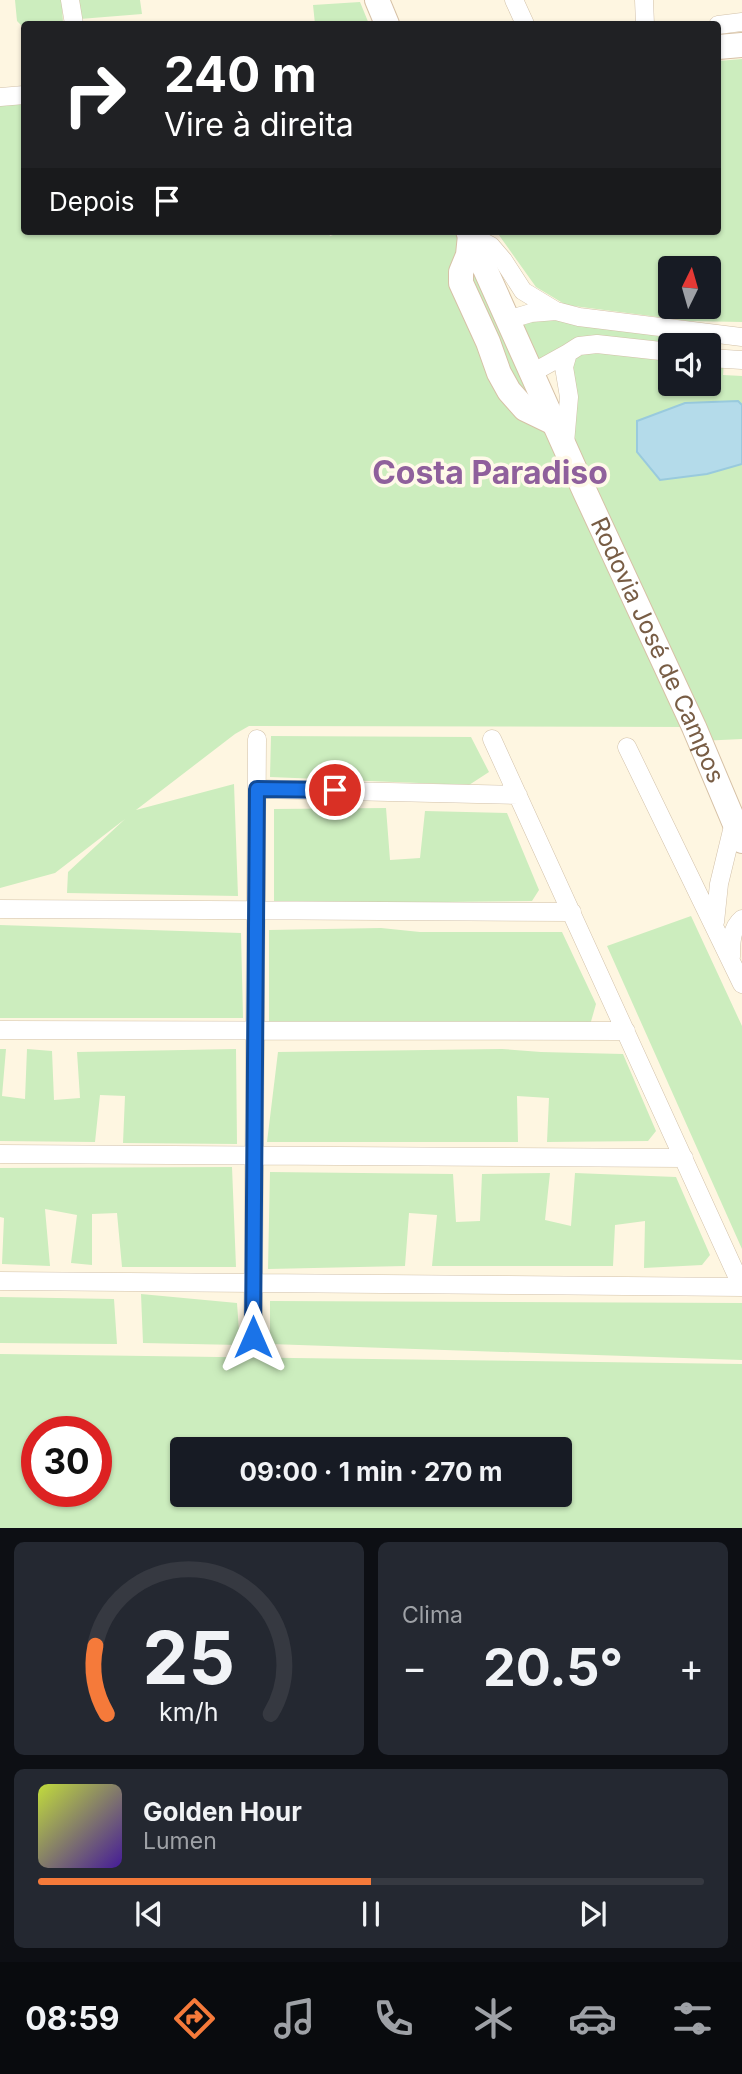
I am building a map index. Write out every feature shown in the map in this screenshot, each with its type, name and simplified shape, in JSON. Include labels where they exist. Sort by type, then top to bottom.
[{"type":"main road","points":[[377,0],[386,21]]},
{"type":"main road","points":[[721,47],[742,45]]},
{"type":"main road","points":[[469,235],[468,255],[461,272],[461,283],[499,373],[509,391],[525,409],[554,424]]},
{"type":"main road","name":"Rodovia José de Campos","points":[[470,235],[694,727],[738,832]]},
{"type":"main road","points":[[488,342],[507,320]]},
{"type":"main road","points":[[499,373],[515,378],[532,373]]},
{"type":"street","points":[[70,0],[74,21]]},
{"type":"street","points":[[514,0],[525,21]]},
{"type":"street","points":[[527,21],[529,0]]},
{"type":"street","points":[[644,0],[645,21]]},
{"type":"street","points":[[721,24],[742,22]]},
{"type":"street","points":[[0,97],[21,95]]},
{"type":"street","points":[[472,235],[491,246],[523,291],[556,311],[579,317],[742,337]]},
{"type":"street","points":[[507,320],[531,313],[556,311]]},
{"type":"street","points":[[532,373],[579,346],[597,344],[658,351]]},
{"type":"street","points":[[565,447],[569,397],[564,367],[568,352]]},
{"type":"street","points":[[721,359],[742,360]]},
{"type":"street","points":[[253,1337],[257,739]]},
{"type":"street","points":[[0,1281],[742,1287],[492,739]]},
{"type":"street","points":[[627,747],[742,984]]},
{"type":"street","points":[[257,789],[518,795]]},
{"type":"street","points":[[715,925],[719,884],[738,832]]},
{"type":"street","points":[[696,888],[712,888],[719,884]]},
{"type":"street","points":[[0,909],[572,912]]},
{"type":"street","points":[[731,961],[732,940],[737,923],[742,919]]},
{"type":"street","points":[[0,1030],[626,1031]]},
{"type":"street","points":[[0,1154],[684,1158]]},
{"type":"green space","points":[[15,0],[62,0],[63,21],[21,21],[21,25],[17,21]]},
{"type":"green space","points":[[79,0],[140,0],[142,14],[80,19]]},
{"type":"green space","points":[[360,2],[368,21],[315,21],[313,5]]},
{"type":"green space","points":[[742,59],[742,322],[674,319],[721,319],[721,256],[658,256],[658,317],[566,305],[536,287],[499,235],[721,235],[721,61]]},
{"type":"green space","points":[[21,99],[21,235],[470,235],[507,320],[521,315],[658,334],[658,396],[721,396],[721,359],[724,359],[723,375],[742,376],[742,739],[700,741],[693,727],[249,726],[136,810],[234,784],[238,896],[67,893],[68,872],[125,819],[55,873],[0,888],[0,102]],"holes":[[[568,354],[564,445],[532,373]]]},
{"type":"green space","points":[[271,736],[471,737],[489,772],[469,785],[270,777]]},
{"type":"green space","points":[[386,808],[390,860],[420,858],[425,811],[507,813],[539,890],[532,901],[274,904],[274,809]]},
{"type":"green space","points":[[691,916],[742,1026],[742,1249],[607,946]]},
{"type":"green space","points":[[0,925],[241,933],[243,1018],[0,1018]]},
{"type":"green space","points":[[381,928],[420,932],[562,932],[596,1004],[590,1025],[269,1024],[269,930]]},
{"type":"green space","points":[[0,1049],[6,1049],[2,1096],[25,1099],[27,1049],[52,1051],[54,1100],[80,1098],[77,1052],[236,1049],[237,1144],[123,1143],[125,1096],[100,1095],[95,1142],[0,1141]]},
{"type":"green space","points":[[502,1049],[623,1054],[656,1131],[648,1141],[547,1142],[549,1098],[517,1096],[518,1142],[267,1142],[278,1052]]},
{"type":"green space","points":[[232,1167],[236,1267],[122,1267],[117,1213],[92,1214],[92,1265],[71,1263],[77,1215],[45,1209],[50,1266],[2,1264],[4,1218],[0,1217],[0,1168]]},
{"type":"green space","points":[[270,1172],[453,1174],[456,1222],[480,1221],[482,1174],[550,1173],[545,1220],[571,1226],[575,1173],[676,1177],[710,1255],[702,1265],[644,1268],[645,1221],[615,1225],[613,1266],[432,1266],[437,1215],[409,1213],[405,1266],[268,1269]]},
{"type":"green space","points":[[141,1294],[237,1303],[240,1345],[143,1343]]},
{"type":"green space","points":[[0,1297],[114,1299],[117,1344],[0,1343]]},
{"type":"green space","points":[[270,1301],[742,1303],[742,1360],[270,1344]]},
{"type":"green space","points":[[0,1354],[742,1364],[742,1528],[0,1528]]},
{"type":"water","points":[[738,401],[742,405],[742,464],[707,474],[660,480],[637,452],[637,421],[685,403]]},
{"type":"district","name":"Costa Paradiso","points":[[490,473]]},
{"type":"route","points":[[253,1337],[257,789],[335,790]]}]
